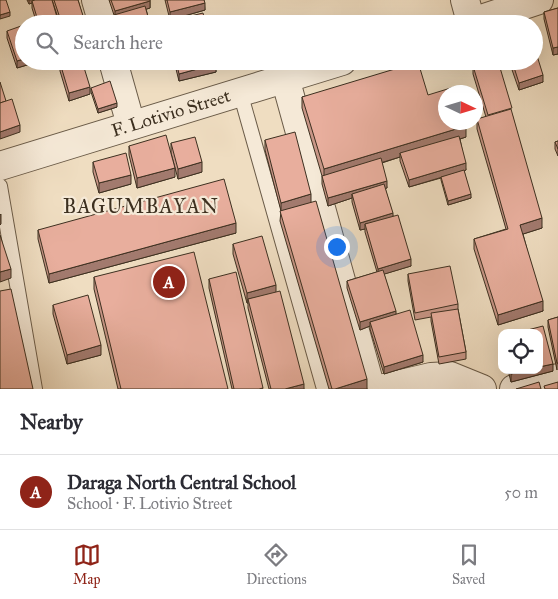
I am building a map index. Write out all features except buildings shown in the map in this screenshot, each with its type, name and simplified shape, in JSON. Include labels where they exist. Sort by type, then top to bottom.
[{"type":"street","points":[[96,0],[100,15]]},
{"type":"street","points":[[467,15],[539,0]]},
{"type":"street","points":[[116,70],[131,125]]},
{"type":"street","name":"F. Lotivio Street","points":[[0,166],[312,70]]},
{"type":"street","points":[[285,78],[371,389]]},
{"type":"street","points":[[380,389],[432,376],[450,376],[482,389]]},
{"type":"street","points":[[514,389],[558,378]]},
{"type":"lane","points":[[240,92],[324,389]]},
{"type":"lane","points":[[0,186],[35,389]]},
{"type":"place","name":"Daraga North Central School","points":[[169,282]]},
{"type":"district","name":"BAGUMBAYAN","points":[[141,206]]}]
